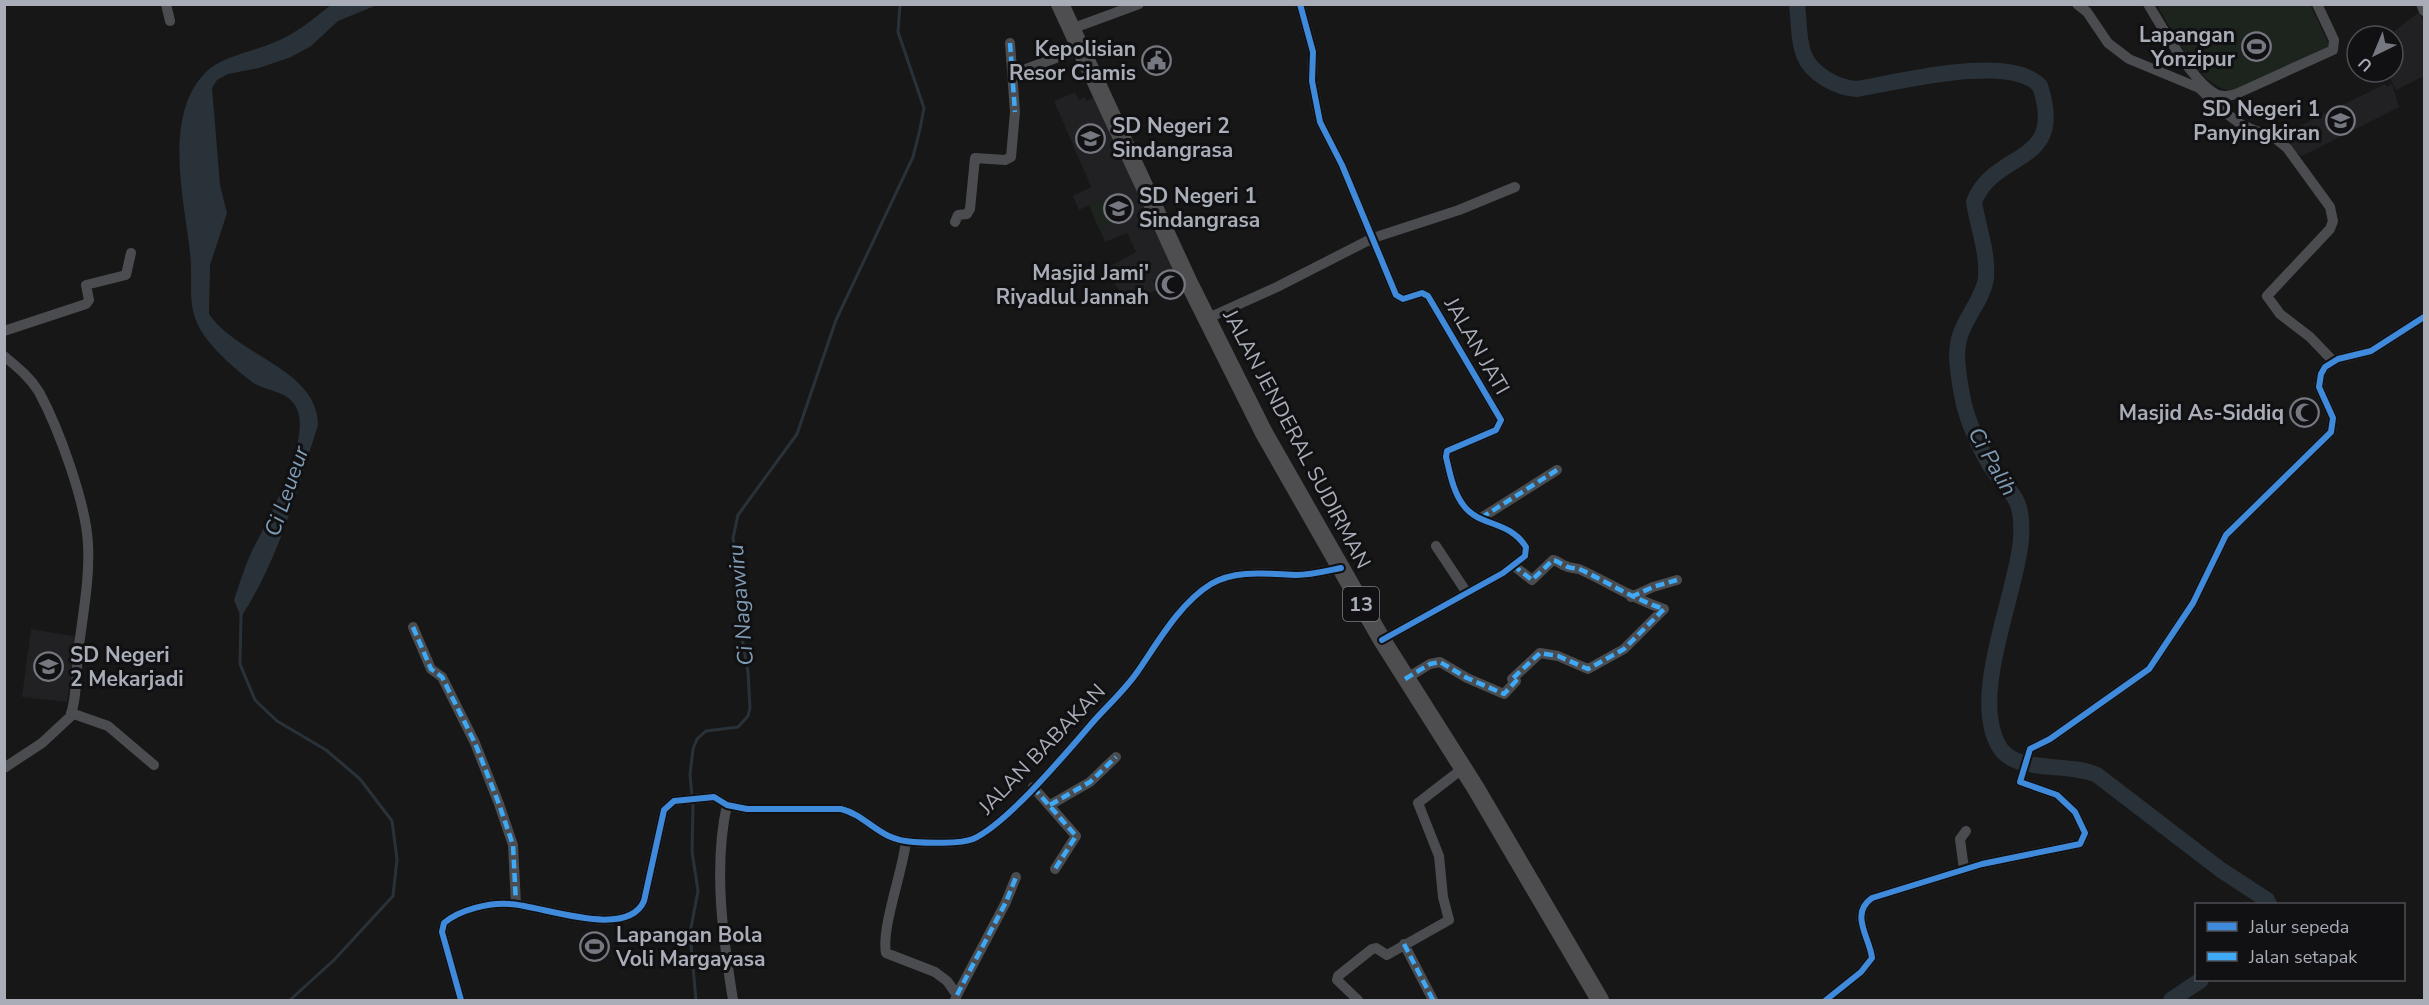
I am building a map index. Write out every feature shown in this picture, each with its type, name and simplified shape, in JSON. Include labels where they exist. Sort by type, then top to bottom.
[{"type":"highway","name":"JALAN JENDERAL SUDIRMAN","points":[[1060,4],[1206,319],[1264,433],[1382,640],[1475,787],[1600,1000]]},
{"type":"street","points":[[166,4],[170,21]]},
{"type":"street","points":[[1071,29],[1138,4]]},
{"type":"street","points":[[1300,4],[1313,52],[1312,81],[1320,122],[1342,165],[1372,238]]},
{"type":"street","points":[[2077,4],[2087,12],[2108,43],[2129,59],[2199,88],[2242,125],[2276,139],[2295,156],[2324,195],[2332,214],[2330,229],[2268,296],[2280,314],[2310,337],[2333,361]]},
{"type":"street","points":[[2148,4],[2189,67],[2208,89],[2223,96],[2236,94],[2333,50],[2334,40],[2317,4]]},
{"type":"street","points":[[2421,4],[2424,11]]},
{"type":"street","points":[[955,222],[958,215],[967,214],[970,209],[975,154],[1005,160],[1011,157],[1015,112],[1010,43]]},
{"type":"street","points":[[1026,69],[1080,49]]},
{"type":"street","points":[[1206,319],[1277,287],[1372,238],[1467,207],[1515,187]]},
{"type":"street","name":"JALAN JATI","points":[[1372,238],[1396,295],[1403,299],[1422,293],[1428,296],[1501,420],[1496,430],[1458,444],[1446,453],[1457,496],[1467,509],[1481,519],[1507,527],[1522,541],[1526,552],[1513,565]]},
{"type":"street","points":[[4,331],[86,303],[89,300],[86,285],[126,275],[130,253]]},
{"type":"street","points":[[1826,1000],[1861,972],[1872,958],[1861,927],[1867,902],[1964,869],[2080,844],[2085,833],[2075,812],[2057,795],[2022,784],[2020,780],[2030,749],[2050,739],[2149,669],[2193,603],[2226,535],[2331,432],[2333,418],[2319,387],[2321,374],[2333,361],[2371,351],[2424,317]]},
{"type":"street","points":[[4,356],[22,370],[38,391],[63,450],[85,517],[88,544],[86,588],[71,713],[66,723],[4,768]]},
{"type":"street","points":[[1481,519],[1557,470]]},
{"type":"street","points":[[1436,546],[1467,593]]},
{"type":"street","points":[[1382,640],[1513,565],[1532,580],[1554,560],[1617,587],[1630,597],[1664,609],[1624,649],[1588,669],[1558,657],[1540,653],[1517,673],[1512,679],[1516,681],[1504,694],[1467,678],[1440,662],[1430,664],[1405,678]]},
{"type":"street","name":"JALAN BABAKAN","points":[[516,904],[592,918],[618,919],[634,915],[644,901],[664,810],[670,803],[683,799],[718,797],[727,805],[771,811],[800,808],[841,809],[882,835],[906,841],[962,842],[973,839],[994,824],[1033,787],[1123,690],[1147,653],[1209,585],[1220,580],[1250,574],[1296,575],[1341,568]]},
{"type":"street","points":[[1630,597],[1653,586],[1677,580]]},
{"type":"street","points":[[413,627],[430,668],[442,677],[475,743],[513,845],[516,904],[485,906],[450,918],[442,925],[461,1000]]},
{"type":"street","points":[[71,713],[108,726],[154,765]]},
{"type":"street","points":[[1050,805],[1090,782],[1116,757]]},
{"type":"street","points":[[1358,1000],[1337,978],[1374,948],[1387,955],[1449,920],[1443,897],[1439,856],[1418,803],[1462,769]]},
{"type":"street","points":[[1033,787],[1076,836],[1055,869]]},
{"type":"street","points":[[727,805],[723,821],[720,875],[733,1000]]},
{"type":"street","points":[[1964,869],[1960,838],[1966,831]]},
{"type":"street","points":[[906,841],[901,874],[893,902],[886,953],[935,972],[947,981],[956,998]]},
{"type":"street","points":[[956,998],[1006,902],[1016,877]]},
{"type":"street","points":[[1404,944],[1433,1000]]},
{"type":"shaded area","name":"Lapangan Yonzipur","points":[[2157,5],[2310,5],[2330,46],[2236,91],[2223,89],[2211,82],[2189,58]]},
{"type":"shaded area","points":[[2419,12],[2424,23],[2424,76],[2396,90],[2393,84],[2405,84],[2404,24]]},
{"type":"shaded area","name":"SD Negeri 1 Panyingkiran","points":[[2385,84],[2387,87],[2392,84],[2399,107],[2302,156],[2294,151],[2285,133]]},
{"type":"shaded area","points":[[1075,92],[1079,100],[1085,97],[1086,101],[1095,97],[1156,235],[1177,269],[1153,280],[1157,290],[1126,304],[1107,268],[1136,252],[1127,233],[1105,242],[1089,205],[1079,210],[1073,196],[1091,187],[1054,101]]},
{"type":"shaded area","points":[[1106,198],[1116,221],[1099,229],[1089,205]]},
{"type":"shaded area","name":"SD Negeri 2 Mekarjadi","points":[[31,629],[77,637],[67,702],[22,697]]},
{"type":"shaded area","name":"Lapangan Bola Voli Margayasa","points":[[589,932],[604,934],[601,962],[586,960]]},
{"type":"water","points":[[331,5],[377,5],[338,21],[311,46],[291,57],[259,68],[228,74],[217,80],[212,88],[220,185],[227,213],[210,265],[209,314],[222,329],[291,376],[305,390],[314,406],[318,425],[277,548],[241,617],[234,600],[250,555],[286,480],[298,440],[300,423],[297,409],[289,398],[252,382],[216,350],[199,327],[191,297],[190,252],[181,183],[180,135],[184,112],[192,91],[205,73],[228,58],[283,38]]},
{"type":"waterway","name":"Ci Nagawiru","points":[[696,1000],[690,933],[698,891],[692,851],[693,807],[690,775],[693,749],[697,739],[706,731],[738,727],[748,716],[750,708],[748,672],[739,620],[739,577],[733,538],[738,515],[797,434],[836,320],[913,157],[924,108],[898,32],[900,4]]},
{"type":"waterway","name":"Ci Palih","points":[[1797,4],[1804,55],[1819,74],[1842,86],[1857,89],[1925,76],[1980,71],[2025,76],[2040,86],[2046,112],[2044,131],[2036,144],[2025,154],[1984,185],[1974,202],[1984,249],[1986,278],[1980,297],[1960,336],[1957,352],[1960,387],[1969,421],[1988,462],[2013,495],[2020,512],[2021,539],[2018,562],[1992,674],[1989,702],[1992,727],[2000,748],[2008,756],[2018,761],[2031,765],[2085,771],[2097,775],[2221,870],[2268,903]]},
{"type":"waterway","name":"Ci Leueur","points":[[241,614],[240,664],[255,700],[277,721],[326,750],[360,779],[392,821],[397,859],[393,896],[334,960],[290,1000]]},
{"type":"waterway","name":"Ci Palih","points":[[2171,1000],[2200,981]]},
{"type":"marked path","points":[[1010,43],[1015,112]]},
{"type":"marked path","points":[[1481,518],[1557,470]]},
{"type":"marked path","points":[[1405,679],[1430,664],[1440,662],[1467,678],[1504,694],[1516,681],[1512,679],[1540,653],[1558,656],[1588,669],[1624,649],[1664,609],[1579,569],[1567,567],[1553,560],[1532,580],[1513,565]]},
{"type":"marked path","points":[[1631,597],[1677,580]]},
{"type":"marked path","points":[[413,627],[431,669],[442,677],[475,743],[499,804],[513,845],[516,904]]},
{"type":"marked path","points":[[1050,805],[1090,782],[1116,757]]},
{"type":"marked path","points":[[1033,787],[1076,836],[1055,869]]},
{"type":"marked path","points":[[957,995],[1006,902],[1016,877]]},
{"type":"marked path","points":[[1404,944],[1433,1000]]},
{"type":"cycle path","points":[[1300,4],[1313,52],[1312,81],[1320,122],[1342,165],[1396,295],[1403,299],[1422,293],[1428,296],[1501,420],[1496,430],[1447,451],[1446,457],[1455,489],[1460,501],[1471,513],[1511,532],[1526,547],[1525,556],[1503,573],[1382,640]]},
{"type":"cycle path","points":[[1826,1000],[1861,972],[1872,958],[1861,919],[1865,904],[1872,898],[1982,864],[2080,844],[2085,833],[2075,812],[2057,795],[2020,782],[2030,749],[2050,739],[2149,669],[2193,603],[2226,535],[2331,432],[2333,418],[2319,387],[2321,374],[2325,367],[2338,359],[2371,351],[2424,317]]},
{"type":"cycle path","points":[[461,1000],[442,932],[444,923],[466,911],[502,904],[603,920],[621,918],[635,912],[644,901],[664,810],[674,801],[714,797],[727,805],[747,809],[841,809],[851,812],[882,833],[901,840],[944,843],[973,839],[1003,818],[1052,768],[1128,685],[1170,624],[1200,592],[1221,579],[1241,574],[1302,575],[1341,568]]},
{"type":"place","name":"Lapangan Yonzipur","points":[[2256,47]]},
{"type":"place","name":"Kepolisian Resor Ciamis","points":[[1157,61]]},
{"type":"place","name":"SD Negeri 1 Panyingkiran","points":[[2341,121]]},
{"type":"place","name":"SD Negeri 2 Sindangrasa","points":[[1091,138]]},
{"type":"place","name":"SD Negeri 1 Sindangrasa","points":[[1118,208]]},
{"type":"place","name":"Masjid Jami' Riyadlul Jannah","points":[[1170,285]]},
{"type":"place","name":"Masjid As-Siddiq","points":[[2305,413]]},
{"type":"place","name":"SD Negeri 2 Mekarjadi","points":[[49,667]]},
{"type":"place","name":"Lapangan Bola Voli Margayasa","points":[[595,947]]}]
